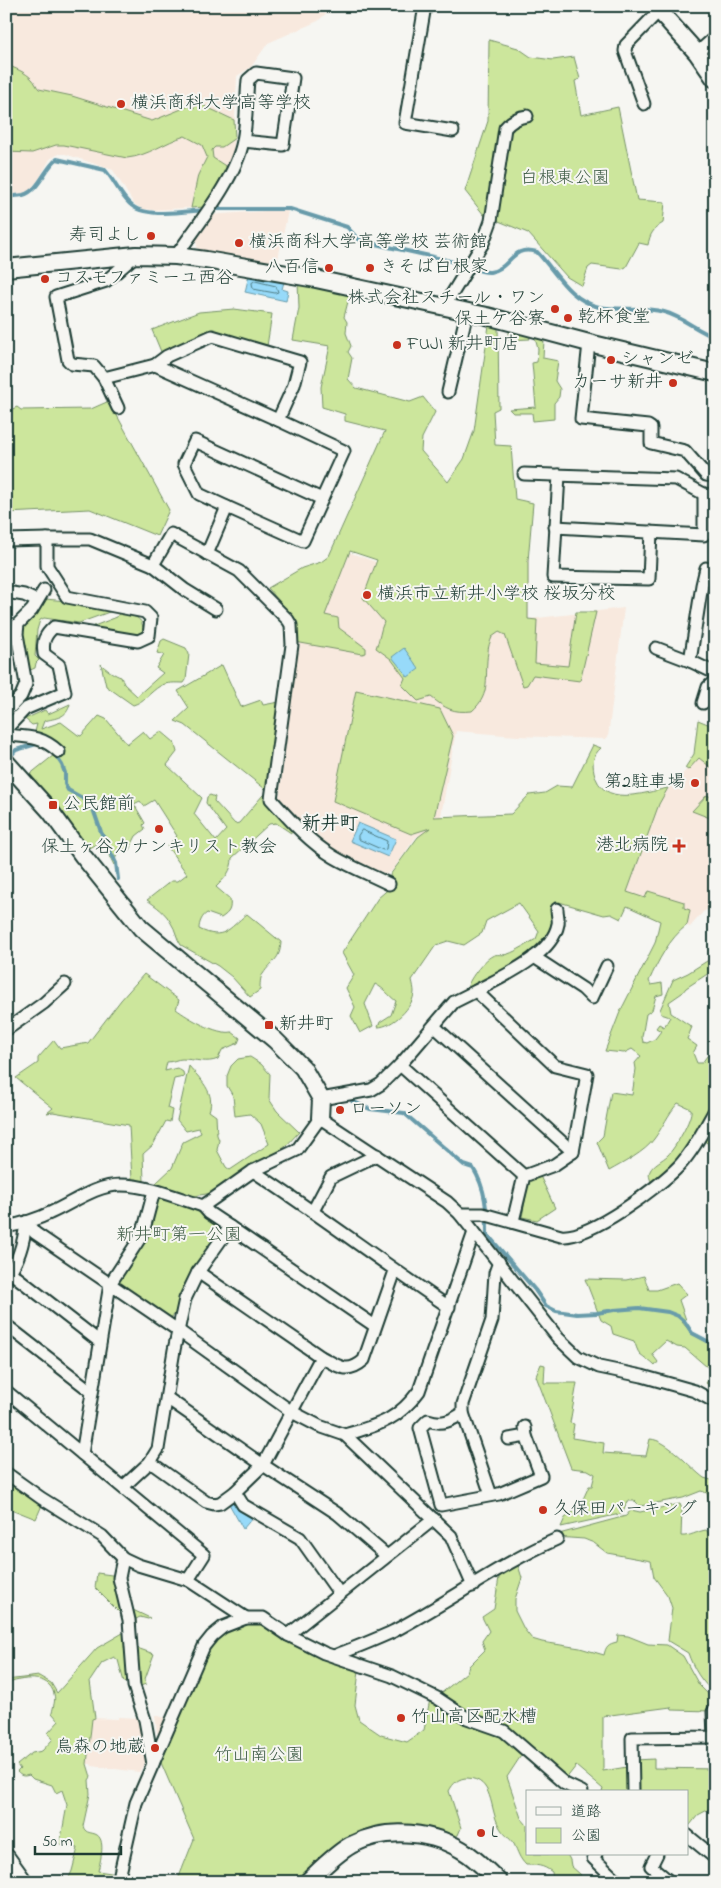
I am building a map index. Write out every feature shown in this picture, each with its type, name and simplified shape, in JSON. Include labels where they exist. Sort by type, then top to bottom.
[{"type":"street","points":[[425,6],[405,123],[453,131]]},
{"type":"street","points":[[644,104],[625,51],[626,45],[657,9],[713,72]]},
{"type":"street","points":[[697,53],[715,37]]},
{"type":"street","points":[[176,256],[224,186],[238,158],[243,141],[248,80],[256,73],[292,78],[283,145],[243,141]]},
{"type":"street","points":[[444,307],[483,243],[491,221],[505,128],[518,117],[527,116]]},
{"type":"street","points":[[118,408],[104,378],[94,366],[72,364],[68,360],[56,297],[106,281],[136,255]]},
{"type":"street","points":[[6,268],[136,255],[176,256],[316,278],[467,312],[715,372]]},
{"type":"street","points":[[448,392],[467,312]]},
{"type":"street","points":[[104,378],[155,365],[167,356],[212,336],[300,362],[294,385],[278,420]]},
{"type":"street","points":[[589,343],[581,419],[648,426],[651,428],[651,442],[685,451],[706,475],[715,476]]},
{"type":"street","points":[[155,365],[344,451],[303,541],[199,494],[184,464],[195,441],[322,499]]},
{"type":"street","points":[[524,474],[676,479],[709,495],[704,535],[555,527]]},
{"type":"street","points":[[559,475],[553,577],[649,579],[651,532]]},
{"type":"street","points":[[207,554],[227,507]]},
{"type":"street","points":[[153,565],[171,534],[239,571],[263,593],[291,625],[292,645],[271,800],[318,846],[334,857],[389,884]]},
{"type":"street","points":[[6,729],[25,709],[65,692],[59,665],[44,654],[43,645],[46,634],[54,627],[138,641],[149,636],[151,618],[145,612],[67,596],[47,566],[47,539]]},
{"type":"street","points":[[6,540],[90,539],[153,565],[185,590],[216,609]]},
{"type":"street","points":[[690,661],[706,568],[715,570]]},
{"type":"street","points":[[6,712],[21,696],[26,684],[17,634],[18,624],[32,610],[44,590]]},
{"type":"street","points":[[6,592],[24,595],[37,601]]},
{"type":"street","points":[[656,648],[690,661],[715,674]]},
{"type":"street","points":[[703,703],[708,687],[715,681]]},
{"type":"street","points":[[6,735],[30,737],[48,742],[59,752]]},
{"type":"street","points":[[6,762],[52,812],[83,856],[141,928],[290,1053],[303,1068],[321,1099],[320,1118],[297,1150],[253,1171],[203,1206]]},
{"type":"street","points":[[321,1099],[371,1090],[381,1084],[400,1065],[454,1002],[534,957],[543,949],[553,936],[558,924],[557,909]]},
{"type":"street","points":[[534,957],[583,989],[592,998],[607,966]]},
{"type":"street","points":[[6,1030],[44,1003],[65,984]]},
{"type":"street","points":[[476,991],[555,1066],[587,1074],[573,1152],[554,1165],[524,1176]]},
{"type":"street","points":[[434,1026],[573,1152]]},
{"type":"street","points":[[400,1065],[524,1176]]},
{"type":"street","points":[[460,1214],[483,1214],[569,1237],[581,1234],[630,1205],[679,1166],[697,1141],[715,1110]]},
{"type":"street","points":[[320,1118],[447,1202],[460,1214],[558,1338],[578,1357],[599,1367],[696,1391],[715,1402]]},
{"type":"street","points":[[313,1211],[330,1177],[377,1156]]},
{"type":"street","points":[[253,1171],[313,1211],[449,1308]]},
{"type":"street","points":[[513,1221],[524,1176]]},
{"type":"street","points":[[6,1227],[49,1214],[102,1188],[119,1185],[134,1186],[154,1191],[203,1206],[230,1227],[375,1326]]},
{"type":"street","points":[[82,1454],[110,1284],[140,1238],[146,1225],[154,1191]]},
{"type":"street","points":[[26,1222],[24,1242],[8,1274],[100,1342]]},
{"type":"street","points":[[26,1222],[34,1233],[179,1331],[292,1412],[319,1426],[344,1435],[451,1536],[473,1586]]},
{"type":"street","points":[[123,1487],[150,1462],[158,1449],[185,1299],[198,1272],[230,1227]]},
{"type":"street","points":[[344,1435],[392,1418],[409,1404],[419,1391],[474,1232]]},
{"type":"street","points":[[491,1495],[463,1413],[463,1404],[492,1320],[498,1262]]},
{"type":"street","points":[[198,1272],[320,1357],[337,1366],[349,1369],[356,1367],[364,1360],[395,1271]]},
{"type":"street","points":[[6,1325],[92,1392]]},
{"type":"street","points":[[150,1462],[206,1502],[220,1503],[235,1492],[263,1465],[320,1357]]},
{"type":"street","points":[[6,1391],[204,1555],[188,1580]]},
{"type":"street","points":[[167,1398],[263,1465],[338,1514],[387,1556]]},
{"type":"street","points":[[463,1413],[453,1420],[438,1424],[428,1420],[420,1428],[441,1505],[499,1494],[541,1476],[526,1431],[509,1440]]},
{"type":"street","points":[[6,1473],[41,1498],[102,1536],[123,1558],[138,1565],[188,1580],[246,1618]]},
{"type":"street","points":[[235,1492],[243,1505],[300,1538],[339,1593]]},
{"type":"street","points":[[288,1635],[434,1519]]},
{"type":"street","points":[[334,1656],[393,1631],[473,1586],[523,1554],[557,1539]]},
{"type":"street","points":[[123,1558],[119,1578],[129,1620],[134,1686],[145,1720],[153,1764]]},
{"type":"street","points":[[118,1882],[136,1803],[204,1646],[223,1627],[246,1618],[262,1618],[288,1635],[334,1656],[392,1676],[437,1698],[467,1718],[504,1731],[564,1784],[578,1790]]},
{"type":"street","points":[[633,1790],[632,1738],[714,1737],[713,1712],[715,1710]]},
{"type":"street","points":[[307,1882],[338,1854],[352,1845],[369,1838],[402,1833],[421,1835],[454,1846],[471,1857],[499,1882]]},
{"type":"street","points":[[688,1836],[715,1858]]},
{"type":"street","points":[[594,1856],[593,1858],[618,1882]]},
{"type":"street","points":[[655,1856],[651,1866],[670,1882]]},
{"type":"street","points":[[6,1857],[24,1882]]},
{"type":"shaded area","name":"横浜商科大学高等学校","points":[[6,6],[334,6],[318,21],[268,43],[251,67],[237,76],[233,158],[204,207],[152,210],[142,209],[134,204],[113,170],[65,154],[59,154],[50,159],[39,179],[30,190],[23,193],[6,195]]},
{"type":"shaded area","name":"横浜商科大学高等学校 芸術館","points":[[288,211],[277,264],[198,251],[195,234],[208,215]]},
{"type":"shaded area","points":[[529,537],[529,619],[624,608],[608,737],[605,739],[517,736],[456,731],[439,827],[416,837],[392,871],[386,874],[336,852],[298,820],[279,800],[300,625],[335,547],[389,567]]},
{"type":"shaded area","name":"港北病院","points":[[699,757],[715,771],[715,905],[703,912],[690,927],[627,906],[627,892],[662,795]]},
{"type":"shaded area","points":[[155,1715],[169,1719],[163,1735],[157,1733]]},
{"type":"shaded area","points":[[118,1717],[140,1718],[148,1758],[139,1772],[87,1764],[92,1718],[118,1719]]},
{"type":"green space","name":"白根東公園","points":[[489,40],[518,48],[531,57],[553,60],[574,57],[580,79],[575,81],[581,115],[618,107],[637,200],[665,202],[663,223],[652,232],[648,245],[639,243],[626,267],[622,269],[592,265],[588,268],[582,286],[567,277],[528,233],[484,215],[465,191],[488,121]]},
{"type":"green space","points":[[6,65],[26,74],[39,89],[72,96],[152,121],[189,106],[194,108],[198,103],[234,120],[235,138],[222,147],[215,147],[212,150],[213,158],[227,167],[204,207],[191,208],[198,175],[207,157],[202,145],[185,136],[142,155],[127,158],[64,145],[56,145],[32,153],[6,152]]},
{"type":"green space","points":[[298,281],[350,294],[344,317],[347,322],[346,333],[351,346],[348,352],[352,358],[348,379],[356,388],[410,402],[423,397],[435,412],[422,438],[421,451],[448,482],[464,459],[474,431],[489,325],[498,325],[499,408],[493,411],[495,445],[511,446],[515,499],[533,503],[528,561],[528,619],[537,620],[535,663],[568,666],[576,612],[596,612],[580,681],[533,675],[527,685],[523,686],[505,635],[499,632],[492,637],[489,646],[485,691],[478,705],[472,711],[450,709],[431,697],[418,701],[402,685],[405,678],[391,659],[376,648],[384,622],[363,598],[377,560],[350,551],[325,615],[338,618],[339,628],[366,648],[366,653],[362,654],[295,642],[295,620],[268,588],[302,568],[321,562],[329,556],[385,431],[345,421],[345,414],[322,407],[321,387],[330,346],[293,340],[299,308]]},
{"type":"green space","points":[[234,309],[272,314],[267,346],[212,330],[162,354],[152,330],[199,312]]},
{"type":"green space","points":[[510,328],[528,332],[530,339],[508,340]]},
{"type":"green space","points":[[535,338],[544,340],[543,358],[558,361],[555,381],[560,389],[559,397],[554,403],[554,419],[533,421],[532,413],[513,413],[509,409],[536,407],[532,363],[537,362],[538,349]]},
{"type":"green space","points":[[109,401],[169,510],[157,536],[90,509],[6,513],[6,412],[17,407],[21,410],[91,409]]},
{"type":"green space","points":[[715,576],[715,595],[706,593],[708,581]]},
{"type":"green space","points":[[45,599],[67,601],[112,611],[79,623],[44,618],[40,620],[37,630],[35,656],[39,660],[35,668],[28,671],[20,630]]},
{"type":"green space","points":[[119,613],[141,621],[143,630],[138,635],[94,629],[94,626],[117,617]]},
{"type":"green space","points":[[164,639],[186,648],[189,654],[184,683],[172,683],[156,688],[140,702],[133,705],[106,686],[101,664],[110,672],[121,677],[124,684],[137,696],[163,673],[156,668],[164,655],[157,653],[161,641]]},
{"type":"green space","points":[[222,665],[241,707],[261,700],[263,705],[279,702],[267,789],[185,725],[175,721],[189,708],[178,691]]},
{"type":"green space","points":[[356,690],[440,709],[453,736],[434,817],[511,814],[529,795],[545,793],[557,786],[572,787],[593,745],[601,748],[595,756],[593,768],[598,783],[605,790],[614,794],[636,795],[668,788],[659,804],[627,892],[645,898],[648,891],[684,902],[684,908],[690,910],[687,925],[669,944],[649,981],[651,985],[662,983],[663,994],[656,996],[652,1010],[646,1014],[642,1037],[643,1042],[647,1043],[655,1039],[661,1031],[656,1028],[659,1024],[664,1027],[670,1017],[661,1014],[660,1010],[673,980],[715,956],[715,969],[669,1002],[671,1013],[692,1027],[687,1039],[697,1046],[693,1053],[697,1063],[702,1063],[707,1056],[713,1056],[715,1100],[688,1145],[671,1166],[651,1182],[649,1175],[651,1169],[668,1155],[675,1146],[683,1133],[691,1109],[678,1103],[650,1144],[633,1157],[609,1171],[597,1142],[603,1136],[611,1092],[632,1095],[636,1069],[635,1063],[641,1056],[632,1049],[624,1053],[605,1051],[620,1012],[655,943],[660,921],[627,906],[621,919],[611,914],[604,915],[559,902],[546,939],[539,948],[510,969],[467,990],[473,976],[489,958],[494,955],[511,953],[536,939],[539,931],[519,903],[486,921],[482,933],[464,945],[448,941],[436,945],[412,980],[413,998],[406,1010],[390,1024],[378,1027],[380,1022],[391,1015],[396,1001],[375,984],[365,1004],[373,1026],[360,1033],[351,1016],[355,1007],[346,988],[354,975],[342,953],[378,898],[391,887],[390,875],[418,837],[430,828],[411,834],[333,801]]},
{"type":"green space","points":[[70,704],[69,709],[64,715],[44,721],[41,729],[61,722],[81,736],[99,716],[106,719],[127,744],[143,731],[150,739],[161,731],[174,742],[177,752],[167,765],[202,798],[194,814],[216,841],[226,830],[206,803],[207,797],[210,795],[215,797],[214,801],[235,824],[239,823],[263,795],[295,832],[291,833],[276,823],[269,824],[232,858],[229,871],[216,887],[230,899],[229,910],[221,918],[207,913],[202,918],[200,924],[199,929],[207,932],[214,934],[225,932],[247,914],[281,942],[277,957],[262,975],[260,990],[250,997],[232,977],[218,966],[181,945],[173,926],[166,916],[147,900],[171,881],[178,881],[187,874],[167,846],[177,836],[154,800],[144,806],[140,801],[134,804],[145,823],[143,825],[145,829],[136,836],[129,850],[118,849],[114,865],[102,841],[85,850],[49,798],[29,775],[54,755],[56,759],[61,753],[34,736],[37,724],[32,725],[25,719],[45,710],[48,714]]},
{"type":"green space","points":[[698,720],[715,727],[715,740],[710,753],[715,760],[714,770],[699,758],[688,770],[685,768],[694,754]]},
{"type":"green space","points":[[707,795],[715,799],[715,820],[692,811]]},
{"type":"green space","points":[[144,974],[179,1000],[176,1009],[181,1013],[203,1025],[219,1031],[232,1032],[240,1038],[238,1043],[222,1050],[218,1059],[205,1061],[182,1059],[167,1062],[165,1071],[177,1068],[183,1072],[184,1077],[174,1079],[167,1108],[172,1110],[170,1122],[166,1121],[153,1145],[143,1154],[144,1181],[132,1180],[129,1125],[53,1112],[47,1113],[53,1108],[16,1078],[38,1063],[38,1058],[54,1040],[60,1048],[88,1043]]},
{"type":"green space","points":[[250,1057],[261,1064],[270,1074],[269,1099],[277,1111],[299,1132],[285,1147],[243,1175],[228,1181],[212,1193],[194,1196],[156,1183],[172,1168],[183,1142],[201,1133],[199,1128],[186,1131],[177,1120],[189,1066],[209,1092],[211,1104],[209,1111],[216,1116],[219,1140],[217,1150],[226,1167],[230,1170],[269,1144],[261,1124],[250,1114],[235,1116],[233,1096],[227,1086],[227,1076],[231,1066],[238,1059]]},
{"type":"green space","points":[[711,1123],[715,1125],[715,1149],[702,1139]]},
{"type":"green space","points":[[540,1176],[555,1208],[537,1220],[522,1217],[529,1180]]},
{"type":"green space","name":"新井町第一公園","points":[[156,1198],[199,1208],[223,1231],[190,1274],[182,1290],[176,1313],[170,1318],[118,1283],[134,1260],[148,1233]]},
{"type":"green space","points":[[644,1276],[649,1290],[657,1290],[677,1283],[687,1294],[679,1300],[686,1320],[682,1322],[692,1334],[715,1347],[715,1387],[713,1389],[706,1383],[714,1373],[685,1348],[677,1347],[666,1341],[652,1354],[658,1362],[655,1366],[640,1354],[634,1341],[613,1334],[611,1326],[601,1320],[585,1279],[626,1280]]},
{"type":"green space","points":[[541,1364],[545,1365],[544,1383],[577,1383],[570,1423],[574,1424],[572,1438],[604,1443],[603,1453],[646,1456],[650,1439],[664,1444],[704,1478],[711,1480],[715,1478],[715,1523],[713,1524],[707,1493],[701,1491],[683,1498],[640,1506],[635,1501],[627,1501],[623,1512],[620,1514],[561,1527],[565,1518],[579,1508],[589,1486],[592,1486],[595,1474],[588,1470],[571,1468],[536,1376]]},
{"type":"green space","points":[[14,1486],[42,1505],[36,1519],[6,1507],[8,1492]]},
{"type":"green space","points":[[680,1504],[682,1509],[681,1536],[706,1530],[712,1537],[715,1537],[715,1693],[698,1675],[688,1653],[668,1641],[672,1608],[668,1596],[654,1577],[651,1561],[607,1553],[594,1543],[584,1539],[556,1537],[559,1534],[626,1516],[631,1510],[640,1512]]},
{"type":"green space","name":"竹山南公園","points":[[518,1565],[522,1578],[515,1599],[515,1611],[524,1629],[532,1639],[580,1648],[604,1655],[608,1646],[617,1642],[618,1635],[628,1636],[648,1644],[667,1645],[683,1656],[699,1685],[715,1701],[711,1711],[672,1710],[671,1707],[603,1716],[603,1771],[627,1767],[629,1790],[603,1790],[576,1766],[565,1780],[526,1748],[507,1777],[521,1818],[526,1824],[526,1856],[568,1856],[571,1866],[581,1875],[576,1882],[553,1882],[552,1872],[546,1868],[526,1865],[514,1844],[499,1826],[489,1796],[482,1783],[467,1778],[456,1782],[449,1791],[461,1828],[456,1836],[433,1830],[377,1825],[343,1842],[323,1857],[296,1882],[177,1882],[194,1839],[159,1758],[186,1693],[214,1638],[248,1618],[264,1620],[359,1670],[355,1705],[359,1720],[381,1735],[407,1742],[424,1730],[430,1699],[439,1695],[467,1672],[469,1666],[485,1650],[482,1641],[489,1631],[482,1617],[494,1609],[500,1571]]},
{"type":"green space","points":[[97,1573],[119,1576],[127,1620],[95,1588]]},
{"type":"green space","points":[[123,1578],[133,1610],[150,1618],[140,1617],[136,1619],[137,1648],[154,1654],[145,1679],[146,1684],[137,1687]]},
{"type":"green space","points":[[128,1630],[131,1680],[124,1682],[118,1660],[114,1657],[102,1663],[90,1681],[95,1718],[92,1719],[87,1764],[91,1777],[89,1780],[90,1794],[83,1826],[86,1831],[99,1836],[101,1840],[102,1851],[98,1871],[117,1874],[114,1882],[67,1882],[78,1848],[60,1844],[67,1805],[62,1790],[56,1793],[52,1785],[33,1779],[29,1775],[22,1776],[17,1772],[20,1769],[17,1765],[32,1753],[42,1751],[53,1739],[48,1733],[59,1721],[52,1713],[55,1701],[54,1694],[51,1687],[41,1680],[26,1679],[6,1684],[6,1680],[39,1676],[51,1683],[57,1693],[97,1648]]},
{"type":"green space","points":[[654,1759],[654,1768],[715,1769],[715,1806],[698,1815],[688,1825],[688,1790],[636,1790],[635,1760]]},
{"type":"water","points":[[249,275],[284,282],[282,289],[288,291],[286,301],[245,292]]},
{"type":"water","points":[[404,648],[419,669],[408,677],[392,657]]},
{"type":"water","points":[[358,823],[396,839],[388,857],[350,841]]},
{"type":"water","points":[[232,1499],[254,1516],[243,1529],[228,1502]]},
{"type":"waterway","points":[[6,197],[23,195],[34,189],[57,159],[105,170],[126,200],[137,209],[155,213],[206,210]]},
{"type":"waterway","points":[[213,209],[290,209],[347,227],[358,239],[363,241],[487,272],[497,270],[522,251],[537,252],[571,292],[589,303],[607,308],[648,309],[664,312],[715,337]]},
{"type":"waterway","points":[[9,758],[16,750],[40,743]]},
{"type":"waterway","points":[[54,753],[62,765],[65,773],[65,784],[68,790],[91,803],[101,832],[116,863],[118,879]]},
{"type":"waterway","points":[[352,1101],[370,1109],[404,1113],[464,1165],[473,1168],[481,1184],[485,1200],[487,1234],[535,1290],[546,1306],[556,1311],[577,1314],[639,1308],[668,1312],[678,1316],[685,1322],[692,1333],[715,1345]]},
{"type":"place","name":"横浜商科大学高等学校","points":[[121,104]]},
{"type":"place","name":"寿司よし","points":[[151,236]]},
{"type":"place","name":"横浜商科大学高等学校 芸術館","points":[[239,243]]},
{"type":"place","name":"八百信","points":[[329,268]]},
{"type":"place","name":"きそば白根家","points":[[370,268]]},
{"type":"place","name":"コスモファミーユ西谷","points":[[45,279]]},
{"type":"place","name":"株式会社スチール・ワン 保土ケ谷寮","points":[[555,309]]},
{"type":"place","name":"乾杯食堂","points":[[568,318]]},
{"type":"place","name":"FUJI 新井町店","points":[[397,345]]},
{"type":"place","name":"シャンゼ","points":[[611,360]]},
{"type":"place","name":"カーサ新井","points":[[673,383]]},
{"type":"place","name":"横浜市立新井小学校 桜坂分校","points":[[367,595]]},
{"type":"place","name":"第2駐車場","points":[[695,783]]},
{"type":"place","name":"公民館前","points":[[53,805]]},
{"type":"place","name":"保土ヶ谷カナンキリスト教会","points":[[159,829]]},
{"type":"place","name":"港北病院","points":[[679,846]]},
{"type":"place","name":"新井町","points":[[269,1025]]},
{"type":"place","name":"ローソン","points":[[340,1110]]},
{"type":"place","name":"久保田パーキング","points":[[543,1510]]},
{"type":"place","name":"竹山高区配水槽","points":[[401,1718]]},
{"type":"place","name":"烏森の地蔵","points":[[155,1748]]},
{"type":"place","name":"L","points":[[481,1833]]},
{"type":"district","name":"新井町","points":[[330,824]]}]
